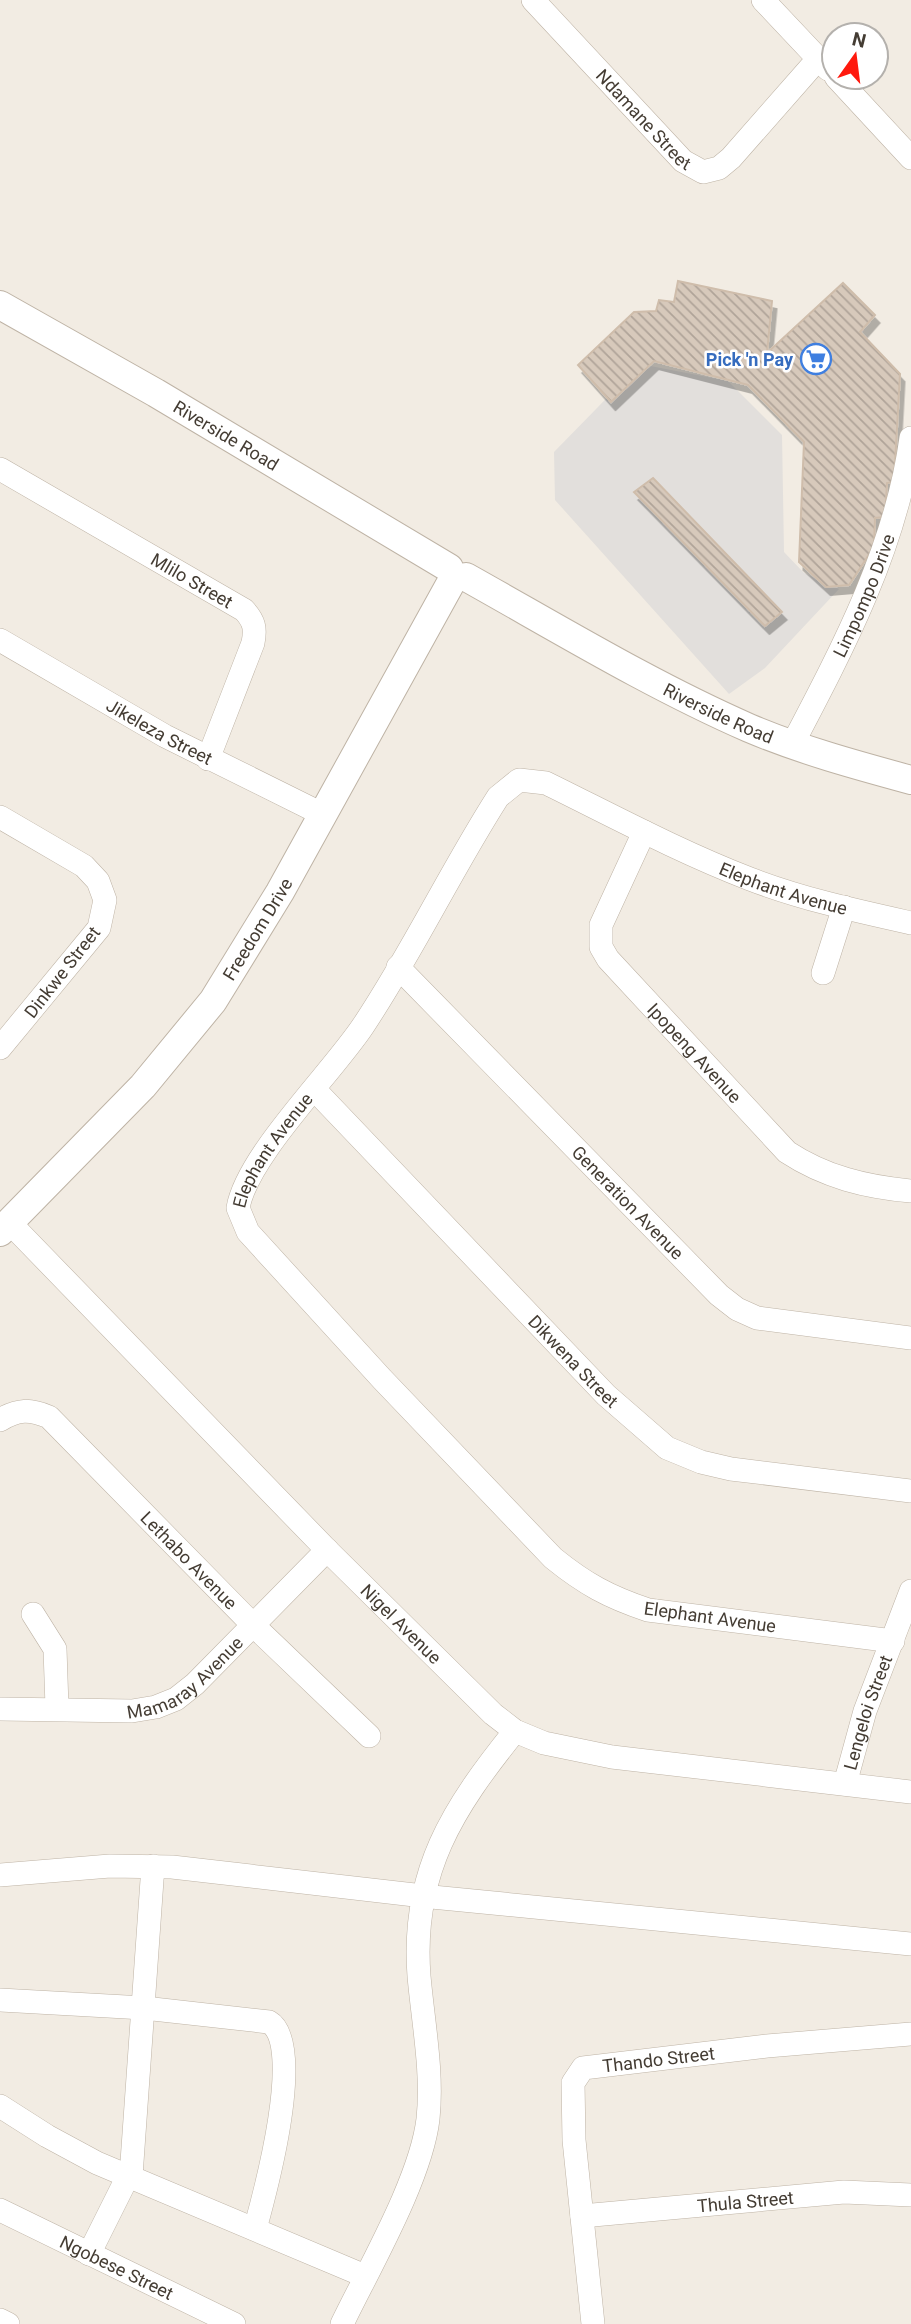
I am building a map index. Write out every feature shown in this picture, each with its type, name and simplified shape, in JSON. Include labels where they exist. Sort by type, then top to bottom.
[{"type":"street","name":"Ndamane Street","points":[[533,0],[683,161],[702,172],[719,168],[820,78]]},
{"type":"street","points":[[763,0],[820,60]]},
{"type":"street","points":[[849,91],[911,158]]},
{"type":"street","name":"Riverside Road","points":[[0,305],[156,393],[456,575],[665,688],[793,745],[911,780]]},
{"type":"street","name":"Limpompo Drive","points":[[793,745],[885,549],[898,511],[911,438]]},
{"type":"street","name":"Mlilo Street","points":[[0,469],[244,610],[252,619],[256,629],[253,643],[208,759]]},
{"type":"street","name":"Freedom Drive","points":[[5,1228],[143,1086],[214,1001],[259,927],[456,575]]},
{"type":"street","name":"Jikeleza Street","points":[[0,640],[208,759],[322,814]]},
{"type":"street","name":"Elephant Avenue","points":[[893,1641],[648,1610],[615,1599],[584,1583],[553,1558],[382,1379],[240,1218],[240,1194],[247,1179],[363,1026],[498,797],[519,780],[546,783],[644,832],[753,880],[844,907],[911,923]]},
{"type":"street","name":"Dinkwe Street","points":[[0,817],[84,866],[98,881],[105,900],[99,929],[4,1037]]},
{"type":"street","name":"Ipopeng Avenue","points":[[644,832],[601,925],[601,947],[608,959],[788,1152],[812,1168],[849,1181],[911,1191]]},
{"type":"street","points":[[823,973],[844,907]]},
{"type":"street","name":"Generation Avenue","points":[[398,967],[719,1295],[737,1309],[757,1318],[783,1324],[911,1338]]},
{"type":"street","name":"Dikwena Street","points":[[314,1089],[606,1395],[667,1448],[701,1462],[731,1469],[911,1491]]},
{"type":"street","name":"Nigel Avenue","points":[[5,1228],[474,1696],[515,1731],[571,1751],[911,1792]]},
{"type":"street","name":"Lethabo Avenue","points":[[0,1420],[22,1410],[50,1417],[254,1626],[369,1736]]},
{"type":"street","name":"Mamaray Avenue","points":[[0,1709],[57,1707],[132,1710],[156,1707],[176,1699],[254,1626],[327,1550]]},
{"type":"street","points":[[893,1641],[911,1591]]},
{"type":"street","points":[[33,1614],[55,1649],[57,1707]]},
{"type":"street","name":"Lengeloi Street","points":[[845,1784],[865,1711],[893,1641]]},
{"type":"street","points":[[342,2324],[409,2182],[422,2149],[428,2119],[429,2089],[417,1947],[423,1895],[442,1838],[457,1807],[515,1731]]},
{"type":"street","points":[[89,2254],[130,2175],[153,1866]]},
{"type":"street","points":[[0,1875],[86,1867],[153,1866],[911,1944]]},
{"type":"street","points":[[0,2000],[144,2008],[269,2021],[281,2033],[283,2081],[279,2124],[255,2229]]},
{"type":"street","name":"Thando Street","points":[[593,2324],[574,2140],[573,2083],[583,2068],[767,2046],[911,2034]]},
{"type":"street","points":[[0,2106],[72,2150],[365,2276]]},
{"type":"street","name":"Thula Street","points":[[582,2216],[844,2192],[911,2195]]},
{"type":"street","name":"Ngobese Street","points":[[0,2210],[234,2324]]},
{"type":"street","points":[[0,2320],[8,2324]]},
{"type":"shaded area","points":[[640,364],[728,381],[782,435],[784,552],[804,573],[839,589],[765,668],[729,694],[555,500],[554,452]]},
{"type":"building","points":[[678,281],[772,301],[767,353],[843,283],[875,315],[860,332],[900,374],[894,482],[887,483],[885,517],[875,518],[874,547],[849,585],[826,587],[799,562],[804,442],[748,385],[654,361],[611,402],[578,365],[634,312],[656,311],[659,300],[674,302]]},
{"type":"building","points":[[653,478],[782,612],[765,626],[634,492]]},
{"type":"place","name":"Pick 'n Pay","points":[[816,359]]}]
